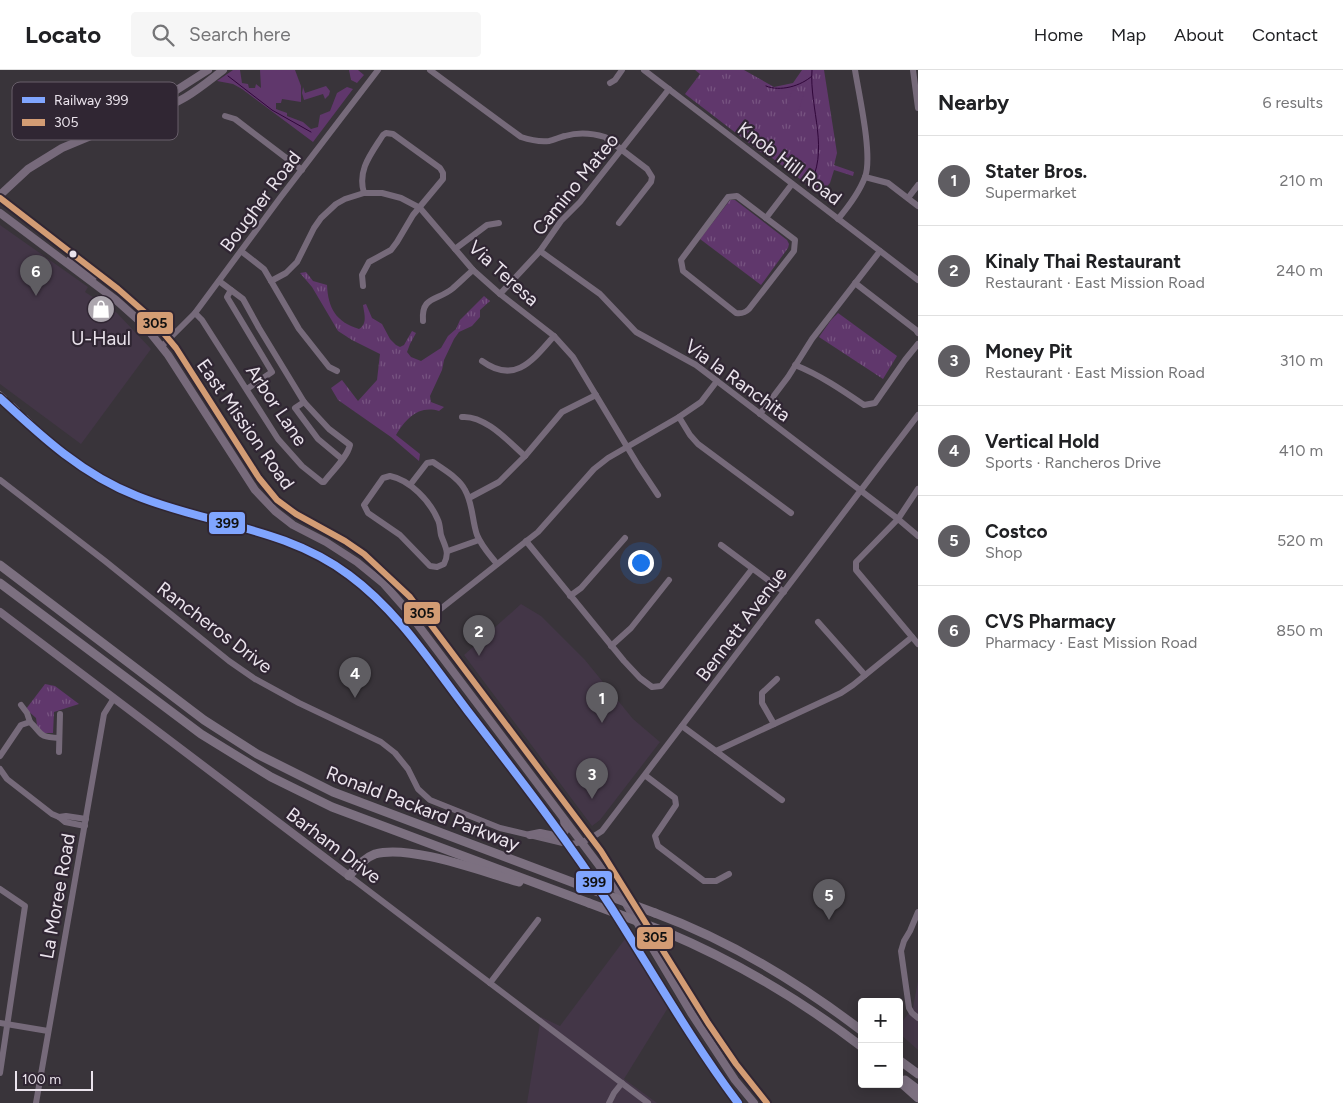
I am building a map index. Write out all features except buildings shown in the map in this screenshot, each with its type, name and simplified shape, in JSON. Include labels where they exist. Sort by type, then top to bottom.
[{"type":"highway","name":"Ronald Packard Parkway","points":[[0,566],[204,720],[257,754],[333,792],[701,932],[766,965],[816,997],[858,1028]]},
{"type":"highway","name":"Ronald Packard Parkway","points":[[0,583],[201,734],[271,777],[332,806],[570,895],[666,932],[716,954],[794,998],[858,1044]]},
{"type":"highway","points":[[349,876],[368,857],[384,852],[401,853],[442,861],[570,895]]},
{"type":"highway","points":[[903,1063],[918,1072]]},
{"type":"highway","points":[[903,1078],[918,1090]]},
{"type":"highway","points":[[903,1085],[918,1098]]},
{"type":"main road","points":[[178,89],[208,70]]},
{"type":"main road","points":[[178,100],[201,87],[223,70]]},
{"type":"main road","points":[[0,197],[28,170],[62,148],[81,140]]},
{"type":"main road","name":"East Mission Road","points":[[0,197],[118,289],[150,318],[169,339],[270,492],[296,514],[345,541],[364,554],[398,584],[591,838],[614,871],[655,940],[735,1063],[767,1103]]},
{"type":"main road","name":"East Mission Road","points":[[0,214],[129,310],[162,346],[264,501],[283,518],[342,551],[371,572],[394,596],[419,626],[619,892],[691,1013],[722,1060],[754,1103]]},
{"type":"main road","points":[[49,251],[53,249],[105,284],[118,289]]},
{"type":"main road","name":"Barham Drive","points":[[0,612],[349,876]]},
{"type":"main road","points":[[494,727],[510,737],[514,736]]},
{"type":"main road","points":[[530,835],[540,833],[559,837],[565,831],[564,818]]},
{"type":"main road","points":[[722,1060],[731,1064],[735,1063]]},
{"type":"street","name":"Bougher Road","points":[[162,346],[195,313],[378,70]]},
{"type":"street","points":[[430,70],[521,137],[532,141],[550,141],[582,133],[605,138],[647,169],[652,177],[651,182],[619,223]]},
{"type":"street","points":[[610,83],[615,80],[622,70]]},
{"type":"street","name":"Knob Hill Road","points":[[644,70],[918,280]]},
{"type":"street","points":[[838,219],[857,195],[865,177],[868,154],[855,70]]},
{"type":"street","points":[[913,70],[918,108]]},
{"type":"street","name":"Camino Mateo","points":[[500,294],[540,251],[561,221],[580,202],[669,89]]},
{"type":"street","points":[[225,116],[235,119],[302,170]]},
{"type":"street","points":[[363,286],[362,275],[369,262],[391,250],[413,214],[443,179],[442,170],[393,134],[386,133],[366,161],[362,184],[364,193]]},
{"type":"street","points":[[865,177],[888,183],[918,206]]},
{"type":"street","points":[[766,218],[792,184]]},
{"type":"street","points":[[908,198],[918,185]]},
{"type":"street","name":"Via Teresa","points":[[271,281],[286,273],[297,262],[321,218],[341,202],[364,193],[382,193],[401,198],[420,208],[473,270],[500,294],[554,336],[573,357],[658,495]]},
{"type":"street","points":[[737,196],[766,218],[794,240],[794,251],[746,312],[736,313],[683,271],[680,260],[728,197],[737,196]]},
{"type":"street","points":[[455,249],[487,225],[499,223]]},
{"type":"street","points":[[241,251],[264,270],[299,329],[329,367],[337,371]]},
{"type":"street","name":"Via la Ranchita","points":[[540,251],[600,294],[636,332],[676,352],[717,381],[918,536]]},
{"type":"street","points":[[760,414],[796,365],[812,339],[880,251]]},
{"type":"street","points":[[423,321],[422,313],[431,299],[451,290],[473,270]]},
{"type":"street","points":[[219,281],[243,299],[304,402],[329,429],[350,445],[342,459],[318,439],[294,408],[304,402]]},
{"type":"street","points":[[855,283],[918,333]]},
{"type":"street","points":[[231,290],[227,297],[272,372],[247,389]]},
{"type":"street","name":"Arbor Lane","points":[[195,313],[202,320],[278,439],[302,466],[322,482],[342,459]]},
{"type":"street","points":[[482,361],[495,369],[519,370],[530,363],[554,336]]},
{"type":"street","points":[[796,365],[813,372],[868,406],[875,403],[918,344]]},
{"type":"street","points":[[419,626],[498,564],[552,518],[594,469],[701,402],[717,381]]},
{"type":"street","points":[[469,498],[499,482],[526,456],[562,412],[596,395]]},
{"type":"street","name":"Bennett Avenue","points":[[582,843],[602,832],[646,776],[918,415]]},
{"type":"street","points":[[462,416],[471,416],[478,419],[526,456]]},
{"type":"street","points":[[679,417],[698,444],[790,513]]},
{"type":"street","points":[[410,485],[427,464],[433,462],[459,482],[465,488],[469,498],[479,540],[498,564]]},
{"type":"street","points":[[394,476],[410,485],[431,506],[448,551],[444,564],[437,567],[430,566],[400,535],[368,514],[364,505],[383,478],[394,476]]},
{"type":"street","name":"Rancheros Drive","points":[[0,480],[105,561],[229,661],[255,679],[299,703],[381,742],[395,753],[408,769],[418,789],[430,800],[500,828],[567,844],[582,843]]},
{"type":"street","points":[[918,489],[898,519],[880,539],[858,557],[856,562],[856,570],[918,644]]},
{"type":"street","points":[[570,596],[581,588],[625,538]]},
{"type":"street","points":[[448,551],[479,540]]},
{"type":"street","points":[[526,541],[629,667],[652,687],[664,684],[752,568]]},
{"type":"street","points":[[721,545],[784,592]]},
{"type":"street","points":[[611,646],[631,628],[669,580]]},
{"type":"street","points":[[818,622],[865,675]]},
{"type":"street","points":[[716,751],[841,692],[912,637]]},
{"type":"street","points":[[774,724],[762,703],[762,693],[776,679]]},
{"type":"street","name":"La Moree Road","points":[[36,1103],[104,714],[114,698]]},
{"type":"street","points":[[21,705],[37,732],[49,738],[59,738]]},
{"type":"street","points":[[59,752],[60,714]]},
{"type":"street","points":[[0,756],[21,725],[30,722]]},
{"type":"street","points":[[682,726],[782,800]]},
{"type":"street","points":[[0,769],[7,779],[50,812],[59,817],[66,816],[85,823]]},
{"type":"street","points":[[646,776],[675,798],[676,805],[655,836],[658,846],[704,881],[716,881],[729,874]]},
{"type":"street","name":"Barham Drive","points":[[349,876],[648,1103]]},
{"type":"street","points":[[0,888],[25,906],[4,1024],[0,1073]]},
{"type":"street","points":[[918,912],[901,951],[908,1008],[918,1018]]},
{"type":"street","points":[[490,983],[538,920]]},
{"type":"street","points":[[4,1024],[48,1031]]},
{"type":"street","points":[[609,1103],[622,1083]]},
{"type":"shaded area","points":[[0,225],[88,287],[85,292],[117,313],[151,349],[81,444],[0,384]]},
{"type":"shaded area","points":[[521,604],[541,616],[585,660],[633,719],[660,742],[600,820],[592,826],[464,655]]},
{"type":"shaded area","points":[[628,935],[669,1006],[624,1079],[657,1103],[527,1103],[541,1017],[560,1026]]},
{"type":"shaded area","points":[[918,981],[918,1050],[903,1037],[903,1021],[913,1007]]},
{"type":"green space","points":[[233,70],[240,70],[242,83],[248,84],[249,88],[255,88],[256,84],[261,88],[260,70],[295,70],[301,86],[301,102],[282,99],[281,103],[276,103],[276,109],[287,113],[287,116],[303,122],[311,129],[318,127],[320,115],[330,111],[337,93],[347,87],[353,89],[313,142],[242,89],[233,84],[217,81]]},
{"type":"green space","points":[[349,70],[358,70],[364,75],[357,83],[351,80]]},
{"type":"green space","points":[[695,70],[744,70],[774,87],[793,83],[802,70],[824,70],[837,153],[834,165],[854,172],[853,176],[834,170],[830,183],[820,194],[764,152],[762,153],[685,94],[700,74]]},
{"type":"green space","points":[[326,86],[330,91],[325,99],[323,94],[304,100],[303,87],[305,93]]},
{"type":"green space","points":[[792,90],[804,93],[798,113],[786,109]]},
{"type":"green space","points":[[730,200],[735,200],[787,240],[789,244],[761,285],[700,239]]},
{"type":"green space","points":[[306,272],[313,281],[327,285],[329,301],[335,313],[351,326],[359,329],[362,327],[365,318],[363,305],[366,304],[372,318],[382,324],[390,339],[396,345],[400,347],[404,345],[412,331],[416,333],[407,352],[411,357],[421,361],[441,348],[448,336],[456,329],[460,320],[484,296],[490,301],[480,310],[480,317],[472,326],[459,332],[444,360],[442,370],[430,396],[431,402],[444,407],[439,411],[425,410],[413,415],[396,435],[420,454],[419,461],[391,437],[338,400],[331,388],[342,380],[358,401],[377,380],[380,354],[338,331],[312,287],[300,273]]},
{"type":"green space","points":[[838,313],[897,356],[883,379],[819,337]]},
{"type":"green space","points":[[45,684],[55,686],[79,704],[54,712],[53,733],[42,733],[37,725],[36,718],[26,709]]},
{"type":"waterway","points":[[808,188],[815,174],[819,145],[813,100],[812,70]]},
{"type":"waterway","points":[[228,76],[272,110],[311,132]]},
{"type":"waterway","points":[[766,86],[772,88],[790,87],[802,83],[812,76]]},
{"type":"railway","points":[[0,391],[64,449],[102,475],[152,498],[221,520]]},
{"type":"rail line","name":"399","points":[[0,398],[64,454],[117,487],[164,506],[246,528],[299,546],[324,559],[367,589],[413,638],[541,807],[611,907],[688,1031],[738,1103]]},
{"type":"transit line","name":"305","points":[[0,198],[118,289],[150,317],[176,348],[259,478],[277,500],[296,514],[345,541],[364,554],[410,597],[601,851],[708,1023],[736,1064],[767,1103]]},
{"type":"place","name":"CVS Pharmacy","points":[[36,296]]},
{"type":"place","name":"U-Haul","points":[[101,309]]},
{"type":"place","name":"Kinaly Thai Restaurant","points":[[479,656]]},
{"type":"place","name":"Vertical Hold","points":[[355,698]]},
{"type":"place","name":"Stater Bros.","points":[[602,723]]},
{"type":"place","name":"Money Pit","points":[[592,799]]},
{"type":"place","name":"Costco","points":[[829,920]]}]
